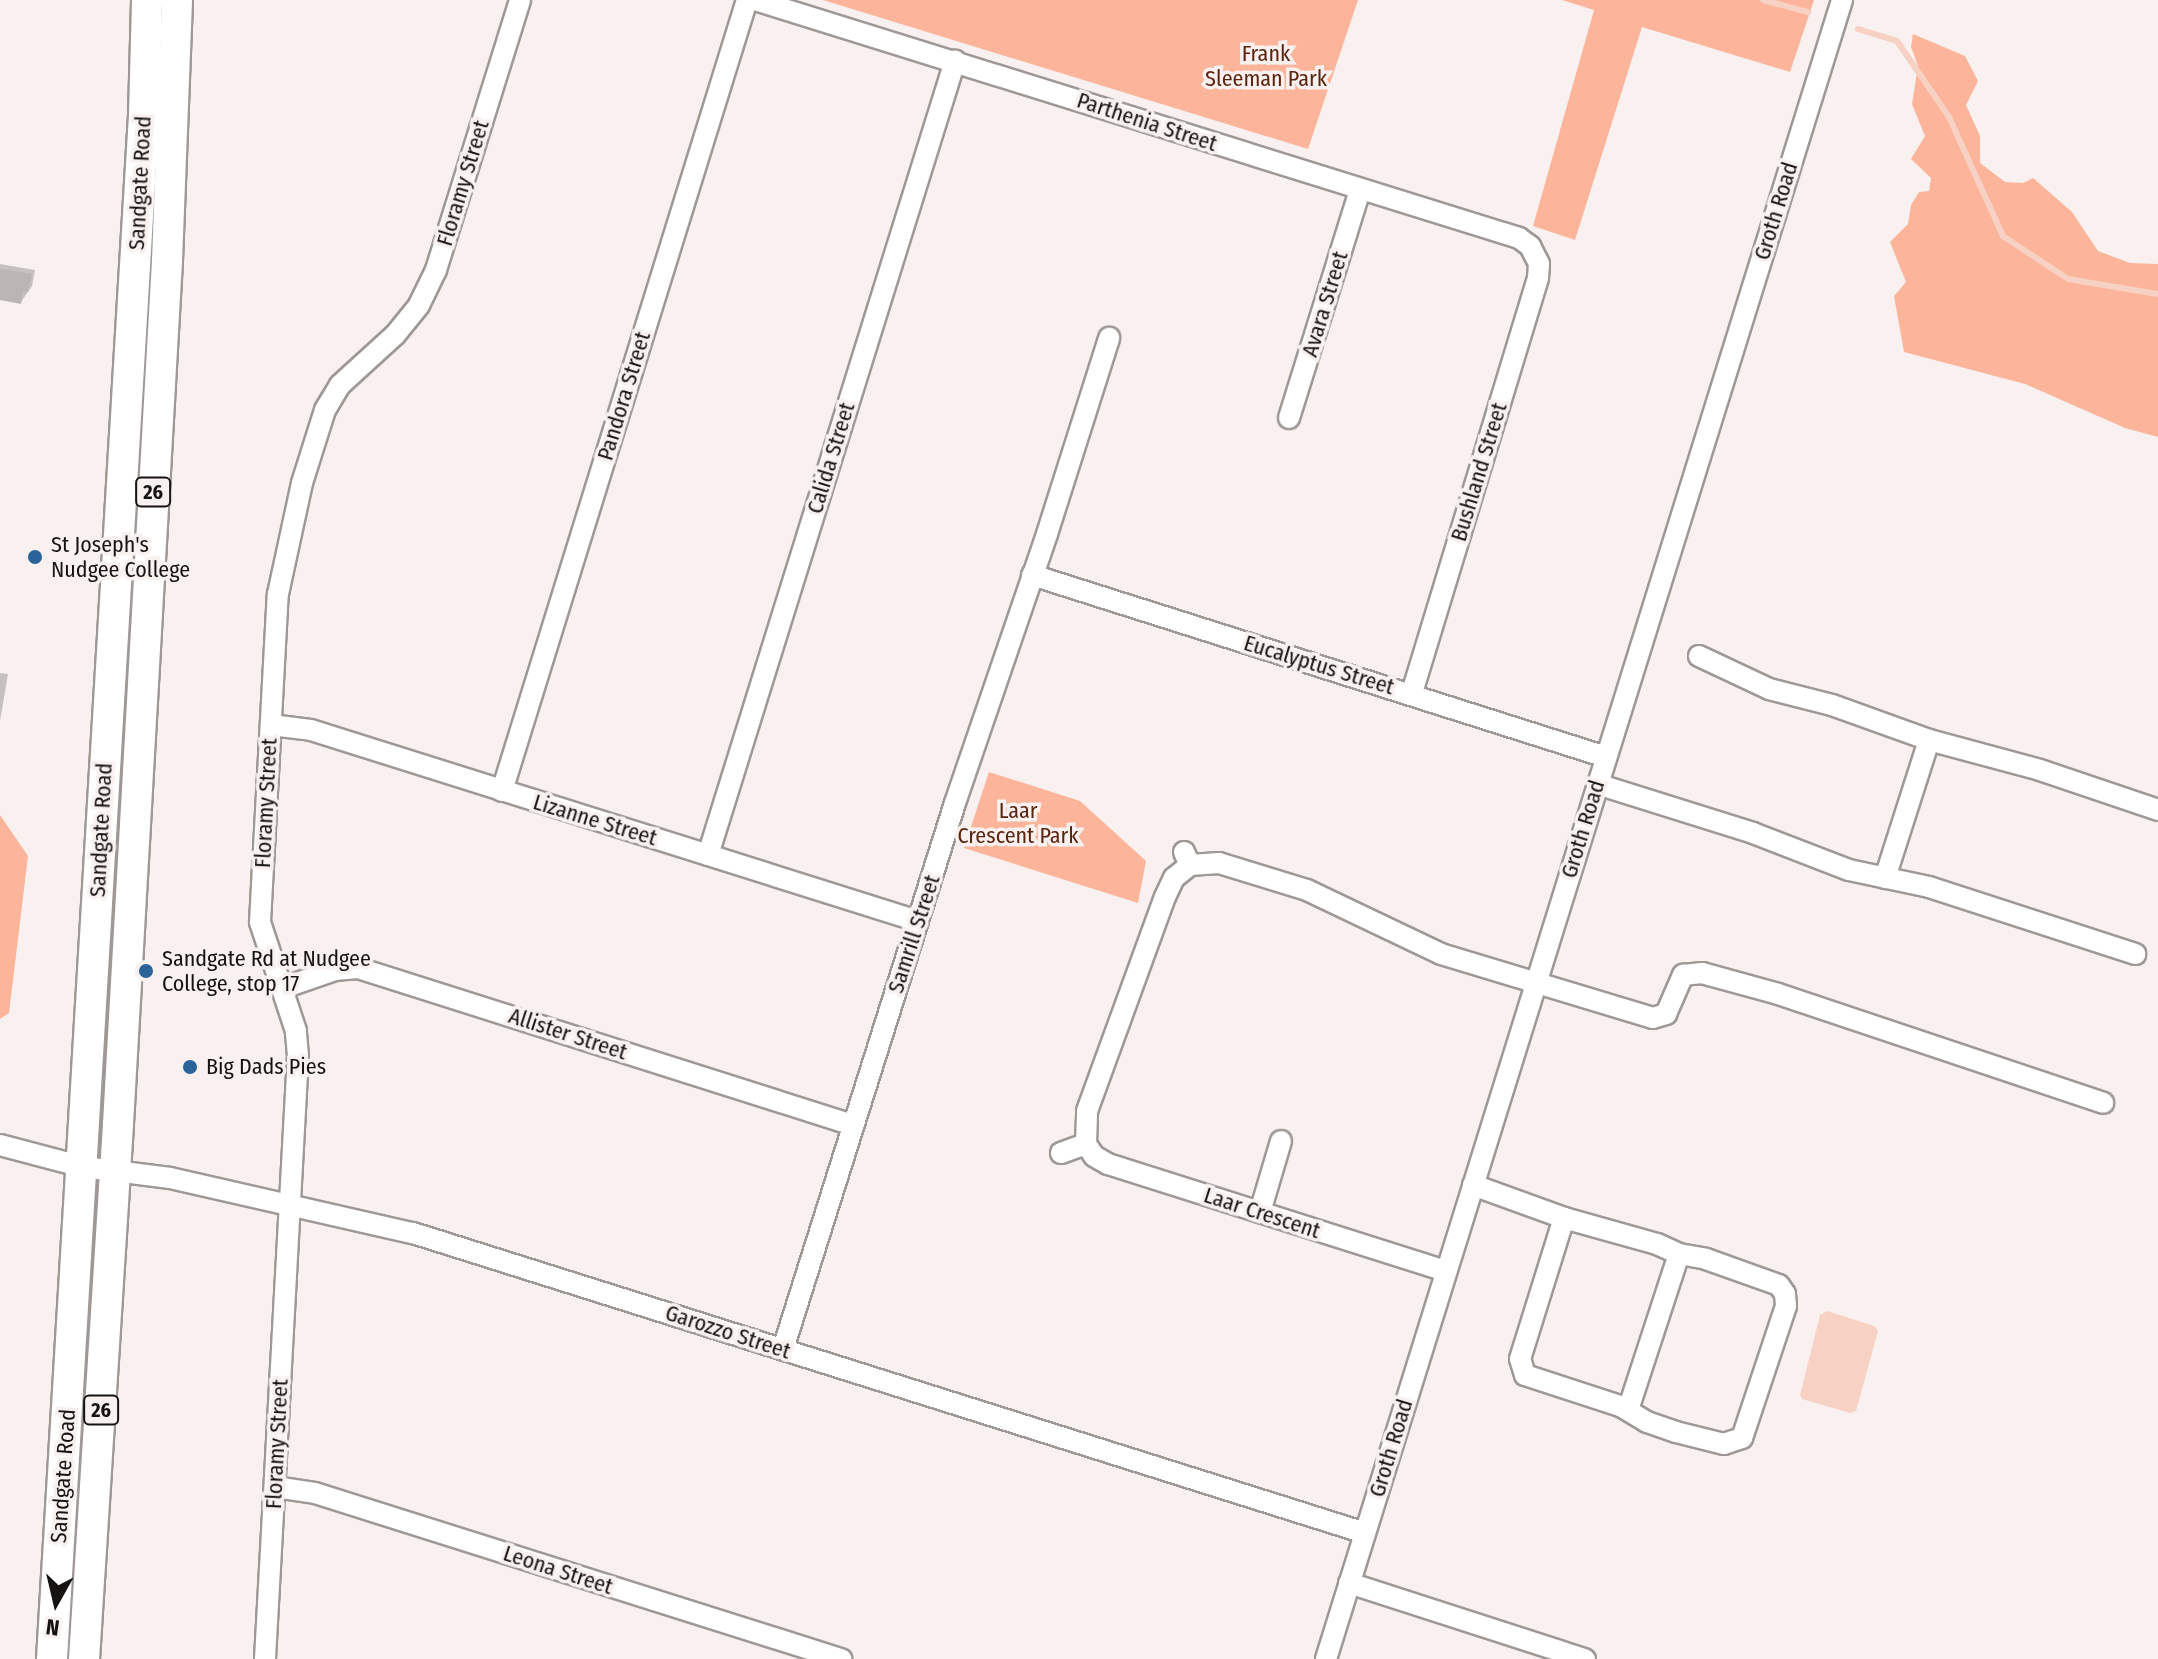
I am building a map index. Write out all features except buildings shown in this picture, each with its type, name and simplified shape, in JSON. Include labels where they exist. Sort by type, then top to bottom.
[{"type":"highway","name":"Sandgate Road","points":[[52,1659],[144,116],[147,0]]},
{"type":"highway","name":"Sandgate Road","points":[[84,1659],[166,276],[177,0]]},
{"type":"street","name":"Floramy Street","points":[[265,1659],[298,1043],[260,922],[278,594],[315,438],[340,385],[395,335],[419,305],[436,270],[520,0]]},
{"type":"street","name":"Pandora Street","points":[[502,791],[747,0]]},
{"type":"street","name":"Parthenia Street","points":[[755,0],[1519,238],[1534,251]]},
{"type":"street","name":"Groth Road","points":[[1326,1659],[1842,0]]},
{"type":"street","name":"Calida Street","points":[[708,855],[955,61]]},
{"type":"street","name":"Avara Street","points":[[1289,418],[1360,190]]},
{"type":"street","name":"Bushland Street","points":[[1412,693],[1538,278],[1539,264],[1534,251]]},
{"type":"street","name":"Samrill Street","points":[[783,1349],[918,921],[1109,338]]},
{"type":"street","name":"Eucalyptus Street","points":[[1032,575],[1606,757]]},
{"type":"street","points":[[1699,656],[1769,689],[1832,705],[1929,740],[2040,770],[2158,810]]},
{"type":"street","name":"Lizanne Street","points":[[271,725],[311,730],[918,921]]},
{"type":"street","points":[[1885,878],[1929,740]]},
{"type":"street","points":[[1597,784],[1753,833],[1849,870],[1929,887],[2135,954]]},
{"type":"street","points":[[1061,1153],[1086,1144],[1087,1111],[1165,897],[1187,858],[1219,863],[1307,890],[1345,905],[1441,954],[1658,1018],[1666,1014],[1683,975],[1702,973],[1778,994],[2103,1103]]},
{"type":"street","name":"Allister Street","points":[[283,988],[335,970],[358,968],[853,1125]]},
{"type":"street","points":[[1260,1212],[1281,1141]]},
{"type":"street","name":"Laar Crescent","points":[[1086,1144],[1094,1156],[1108,1164],[1446,1271]]},
{"type":"street","name":"Garozzo Street","points":[[0,1145],[83,1167],[170,1178],[413,1233],[1365,1533]]},
{"type":"street","points":[[1473,1185],[1564,1218],[1770,1279],[1785,1294],[1786,1306],[1750,1424],[1737,1442],[1717,1444],[1647,1422],[1628,1410],[1529,1377],[1520,1367],[1564,1218]]},
{"type":"street","points":[[1628,1410],[1679,1254]]},
{"type":"street","name":"Leona Street","points":[[275,1487],[315,1493],[841,1659]]},
{"type":"street","points":[[1349,1583],[1585,1659]]},
{"type":"green space","name":"Frank Sleeman Park","points":[[823,0],[1358,0],[1308,149]]},
{"type":"green space","points":[[1562,0],[1814,0],[1790,72],[1642,27],[1575,240],[1533,226],[1594,10]]},
{"type":"green space","points":[[1913,34],[1965,56],[1978,81],[1966,105],[1980,136],[1980,163],[2005,182],[2023,183],[2033,178],[2072,212],[2098,251],[2130,263],[2158,264],[2158,437],[2125,428],[2025,384],[1904,352],[1894,296],[1906,282],[1890,242],[1908,224],[1911,205],[1919,192],[1929,191],[1931,178],[1911,159],[1925,136],[1912,104],[1918,66],[1911,47]]},
{"type":"green space","name":"Laar Crescent Park","points":[[989,772],[1080,801],[1146,861],[1138,903],[964,848]]},
{"type":"green space","points":[[0,815],[28,856],[9,1013],[0,1019]]},
{"type":"shaded area","points":[[1827,1311],[1874,1326],[1878,1331],[1856,1411],[1850,1413],[1802,1399],[1800,1395],[1820,1315]]},
{"type":"waterway","points":[[1763,0],[1808,12]]},
{"type":"waterway","points":[[1858,29],[1897,41],[1949,117],[2003,236],[2068,279],[2158,294]]},
{"type":"place","name":"St Joseph's Nudgee College","points":[[35,557]]},
{"type":"place","name":"Sandgate Rd at Nudgee College, stop 17","points":[[146,971]]},
{"type":"place","name":"Big Dads Pies","points":[[190,1067]]}]
